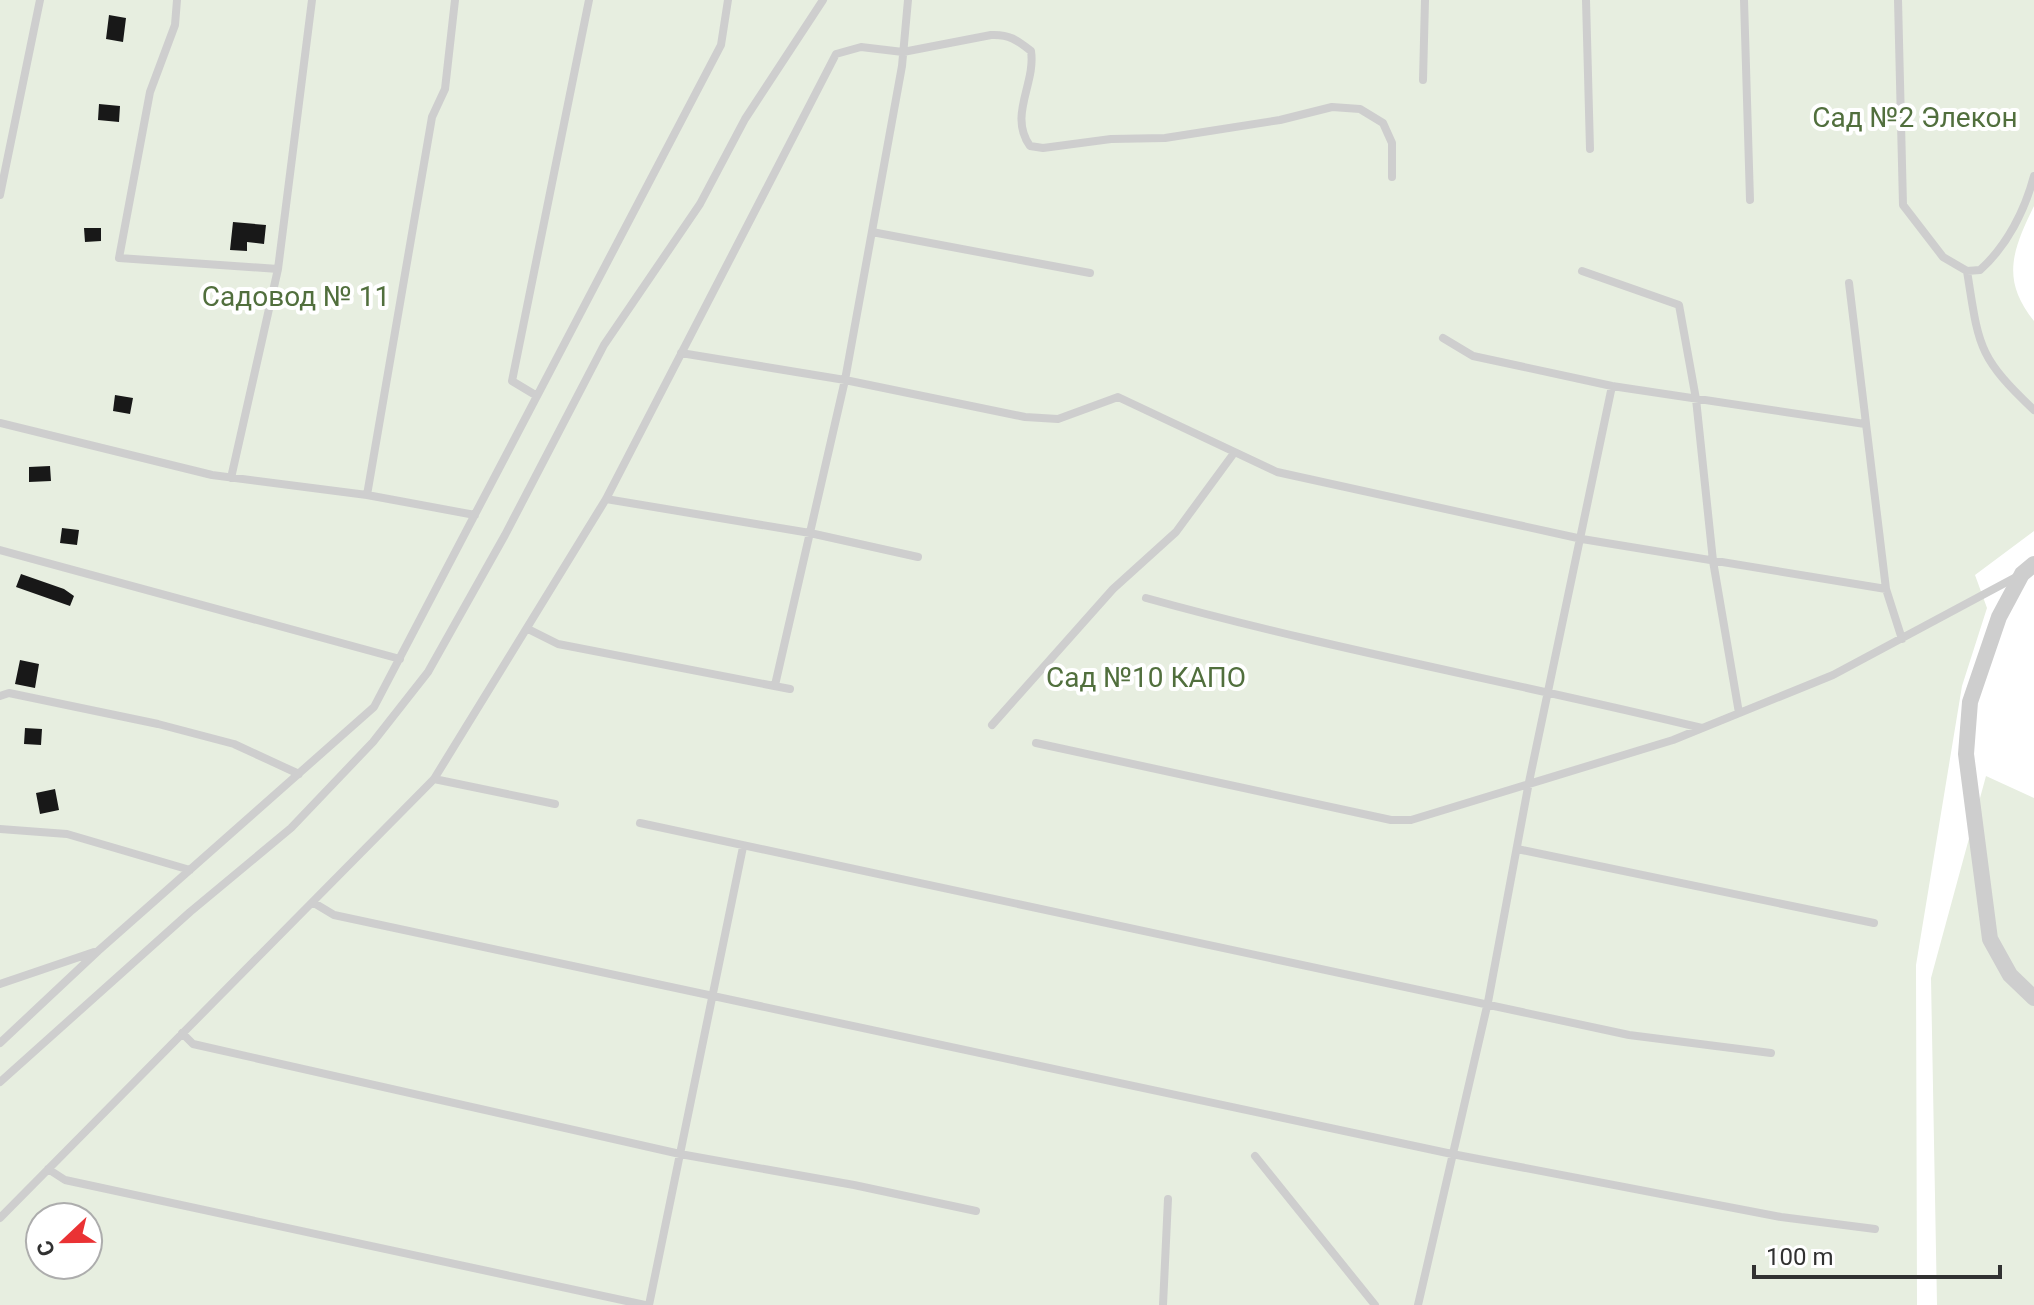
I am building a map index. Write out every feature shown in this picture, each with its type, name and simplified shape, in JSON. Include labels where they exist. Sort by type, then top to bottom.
[{"type":"street","points":[[2028,569],[1999,617],[1970,702],[1966,754],[1990,939],[2010,975],[2034,998]]},
{"type":"lane","points":[[0,195],[40,0]]},
{"type":"lane","points":[[177,0],[175,25],[150,92],[119,258],[278,269]]},
{"type":"lane","points":[[231,478],[278,269],[312,0]]},
{"type":"lane","points":[[367,495],[432,117],[445,89],[455,0]]},
{"type":"lane","points":[[537,396],[512,381],[589,0]]},
{"type":"lane","points":[[0,1043],[98,951],[374,707],[721,45],[728,0]]},
{"type":"lane","points":[[0,1082],[190,912],[291,828],[373,742],[428,672],[505,535],[604,345],[700,204],[745,119],[823,0]]},
{"type":"lane","points":[[775,685],[845,380],[903,52],[908,0]]},
{"type":"lane","points":[[1423,80],[1425,0]]},
{"type":"lane","points":[[1586,0],[1590,149]]},
{"type":"lane","points":[[1744,0],[1750,200]]},
{"type":"lane","points":[[1898,0],[1903,205],[1943,257],[1967,271],[1980,270],[1994,257],[2027,202],[2034,176]]},
{"type":"lane","points":[[0,1218],[434,779],[606,499],[836,54],[861,47],[903,52],[1005,34],[1031,51],[1033,67],[1020,124],[1030,146],[1043,148],[1111,139],[1165,138],[1280,120],[1332,107],[1360,109],[1383,123],[1392,143],[1392,177]]},
{"type":"lane","points":[[872,232],[1090,273]]},
{"type":"lane","points":[[1582,271],[1679,305],[1696,399],[1713,561],[1739,713]]},
{"type":"lane","points":[[1967,271],[1978,343],[1997,375],[2034,410]]},
{"type":"lane","points":[[1849,283],[1886,589],[1902,639]]},
{"type":"lane","points":[[1443,338],[1473,356],[1612,386],[1865,424]]},
{"type":"lane","points":[[681,353],[845,380],[1025,417],[1058,419],[1118,397],[1277,472],[1582,539],[1886,589]]},
{"type":"lane","points":[[1418,1305],[1488,1002],[1529,782],[1551,691],[1612,386]]},
{"type":"lane","points":[[0,423],[132,457],[231,478],[367,495],[475,515]]},
{"type":"lane","points":[[992,725],[1113,589],[1176,532],[1234,453]]},
{"type":"lane","points":[[606,499],[810,533],[918,557]]},
{"type":"lane","points":[[0,550],[400,659]]},
{"type":"lane","points":[[1036,743],[1391,820],[1411,820],[1673,740],[1703,728],[1833,675],[2028,569]]},
{"type":"lane","points":[[1146,598],[1279,635],[1551,691],[1703,728]]},
{"type":"lane","points":[[528,629],[558,644],[790,689]]},
{"type":"lane","points":[[3,693],[158,724],[234,744],[299,774]]},
{"type":"lane","points":[[434,779],[555,804]]},
{"type":"lane","points":[[640,823],[1488,1002],[1629,1035],[1771,1053]]},
{"type":"lane","points":[[0,829],[67,834],[190,870]]},
{"type":"lane","points":[[48,1169],[65,1180],[647,1305],[743,847]]},
{"type":"lane","points":[[1517,849],[1874,923]]},
{"type":"lane","points":[[314,903],[334,915],[1452,1154],[1781,1217],[1875,1229]]},
{"type":"lane","points":[[0,984],[98,951]]},
{"type":"lane","points":[[182,1033],[193,1044],[680,1154],[854,1185],[976,1211]]},
{"type":"lane","points":[[1255,1156],[1375,1305]]},
{"type":"lane","points":[[1163,1305],[1168,1199]]},
{"type":"green space","name":"Сад №10 КАПО","points":[[0,0],[2034,0],[2034,206],[2020,237],[2013,265],[2017,292],[2034,321],[2034,531],[1975,575],[1987,608],[1962,686],[1916,965],[1917,1305],[0,1305]]},
{"type":"green space","points":[[1986,776],[2034,798],[2034,1305],[1937,1305],[1931,978]]},
{"type":"building","points":[[109,15],[126,18],[123,42],[106,39]]},
{"type":"building","points":[[99,104],[120,106],[119,122],[98,120]]},
{"type":"building","points":[[233,222],[266,225],[264,244],[247,242],[247,251],[230,250]]},
{"type":"building","points":[[84,228],[101,228],[101,241],[85,242]]},
{"type":"building","points":[[115,395],[133,398],[130,414],[113,411]]},
{"type":"building","points":[[50,466],[51,481],[29,482],[29,467]]},
{"type":"building","points":[[62,528],[79,530],[77,545],[60,543]]},
{"type":"building","points":[[21,574],[64,589],[74,596],[70,606],[16,587]]},
{"type":"building","points":[[20,660],[39,664],[35,688],[15,684]]},
{"type":"building","points":[[25,728],[42,729],[41,745],[24,744]]},
{"type":"building","points":[[55,789],[59,810],[40,814],[36,793]]},
{"type":"park label","name":"Сад №2 Элекон","points":[[1915,117]]},
{"type":"park label","name":"Садовод № 11","points":[[296,296]]}]
